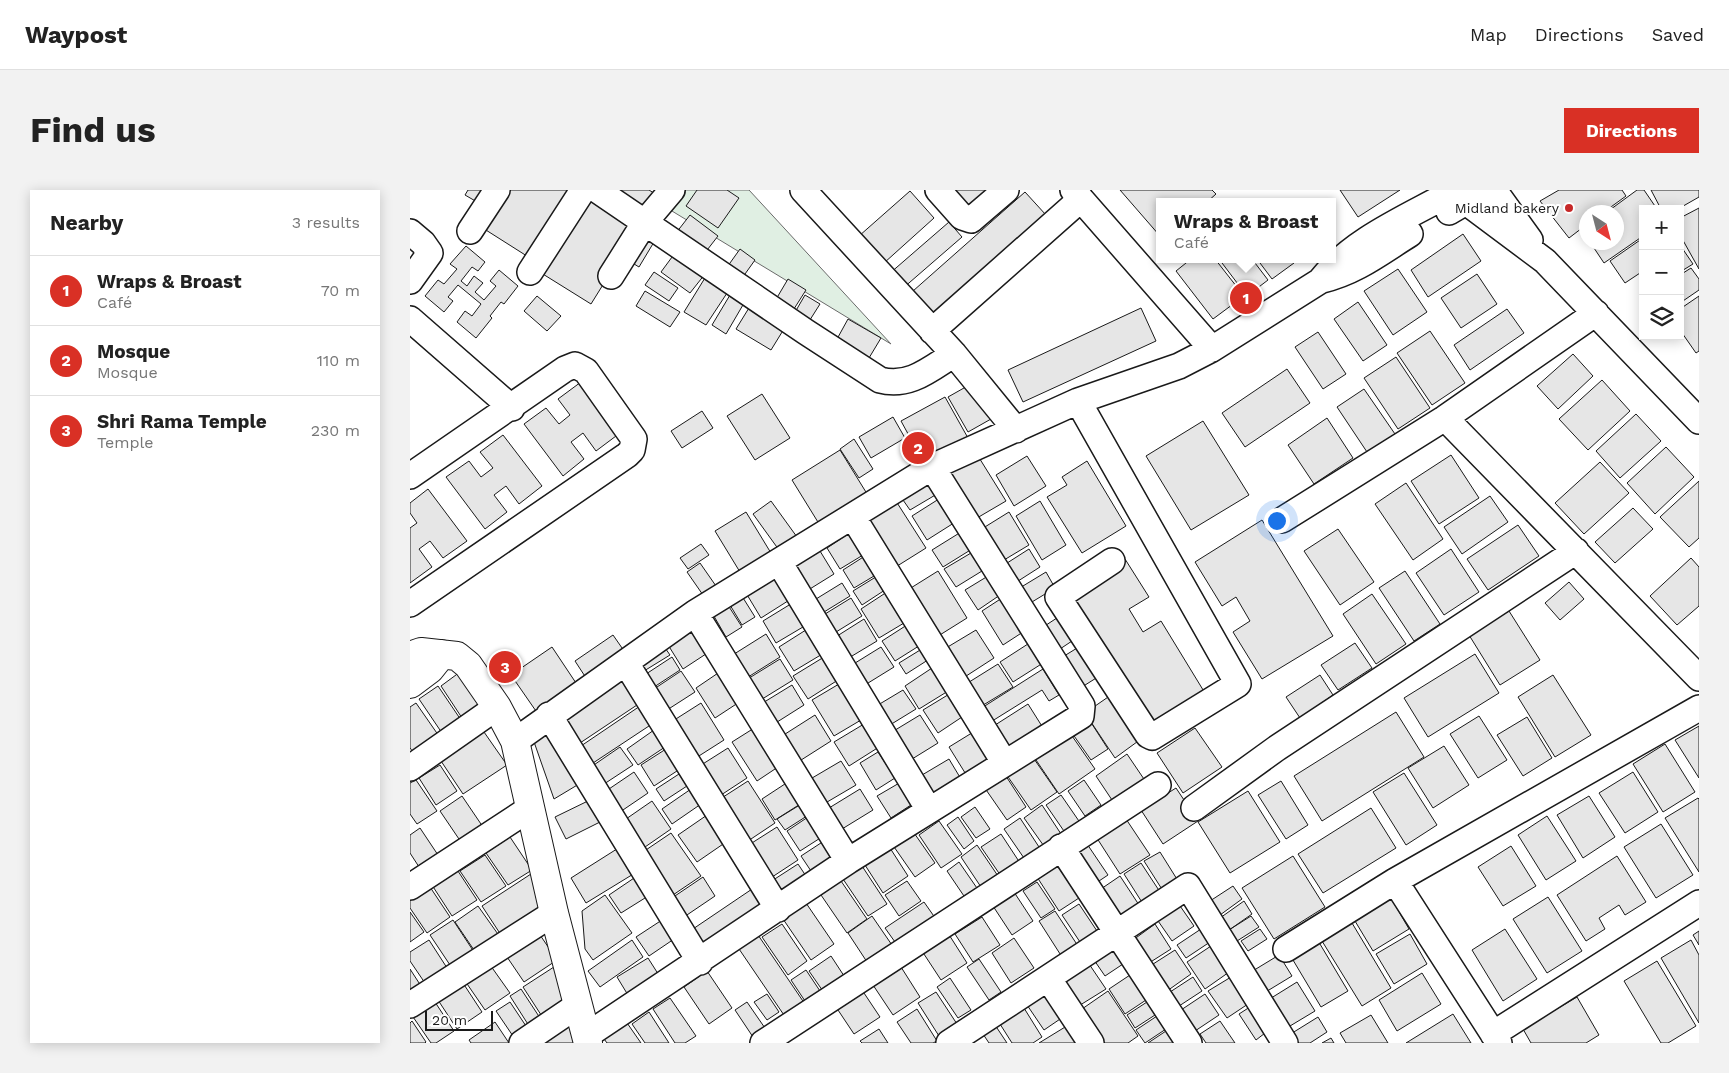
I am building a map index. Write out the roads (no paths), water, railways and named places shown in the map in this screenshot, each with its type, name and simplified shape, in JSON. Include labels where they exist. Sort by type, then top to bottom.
[{"type":"main road","points":[[410,656],[421,652],[457,656],[468,664],[497,707],[515,741],[554,913],[587,1039]]},
{"type":"main road","points":[[410,684],[430,669],[442,654]]},
{"type":"street","points":[[470,231],[497,190]]},
{"type":"street","points":[[530,272],[583,190]]},
{"type":"street","points":[[597,190],[880,380],[894,384],[911,380],[954,354]]},
{"type":"street","points":[[611,276],[645,222],[672,190]]},
{"type":"street","points":[[803,190],[954,354],[1016,430]]},
{"type":"street","points":[[938,190],[962,217],[971,220],[1006,190]]},
{"type":"street","points":[[1494,190],[1545,260]]},
{"type":"street","points":[[515,741],[694,613],[932,467],[1078,400],[1179,366],[1212,349],[1320,280],[1340,276],[1358,267],[1463,193],[1545,260],[1699,421]]},
{"type":"street","points":[[932,331],[1077,194],[1212,349]]},
{"type":"street","points":[[410,232],[423,243],[430,253],[410,281]]},
{"type":"street","points":[[1282,520],[1445,418],[1596,312]]},
{"type":"street","points":[[410,320],[512,408]]},
{"type":"street","points":[[410,476],[512,408],[565,369],[575,365],[580,366],[586,371],[634,439],[632,450],[410,604]]},
{"type":"street","points":[[1078,400],[1238,684],[1152,737],[1148,735],[1058,597],[1112,561]]},
{"type":"street","points":[[1445,418],[1699,678]]},
{"type":"street","points":[[587,1039],[848,861],[1004,762],[1081,716],[1082,706],[932,467]]},
{"type":"street","points":[[853,517],[1004,762]]},
{"type":"street","points":[[1194,808],[1277,748],[1576,551]]},
{"type":"street","points":[[779,562],[929,810]]},
{"type":"street","points":[[694,613],[848,861]]},
{"type":"street","points":[[626,663],[778,909]]},
{"type":"street","points":[[410,768],[497,707]]},
{"type":"street","points":[[1286,949],[1396,880],[1699,708]]},
{"type":"street","points":[[549,715],[700,962]]},
{"type":"street","points":[[763,1043],[1158,785]]},
{"type":"street","points":[[410,887],[530,810]]},
{"type":"street","points":[[1061,847],[1189,1043]]},
{"type":"street","points":[[1396,880],[1496,1038],[1699,903]]},
{"type":"street","points":[[949,1043],[1188,886],[1281,1041]]},
{"type":"street","points":[[410,1005],[554,913]]},
{"type":"street","points":[[1048,978],[1091,1043]]},
{"type":"street","points":[[522,1043],[578,1006]]},
{"type":"place","name":"Midland bakery","points":[[1569,208]]},
{"type":"place","name":"Wraps & Broast","points":[[1246,298]]},
{"type":"place","name":"Mosque","points":[[918,448]]},
{"type":"place","name":"Shri Rama Temple","points":[[505,667]]}]
